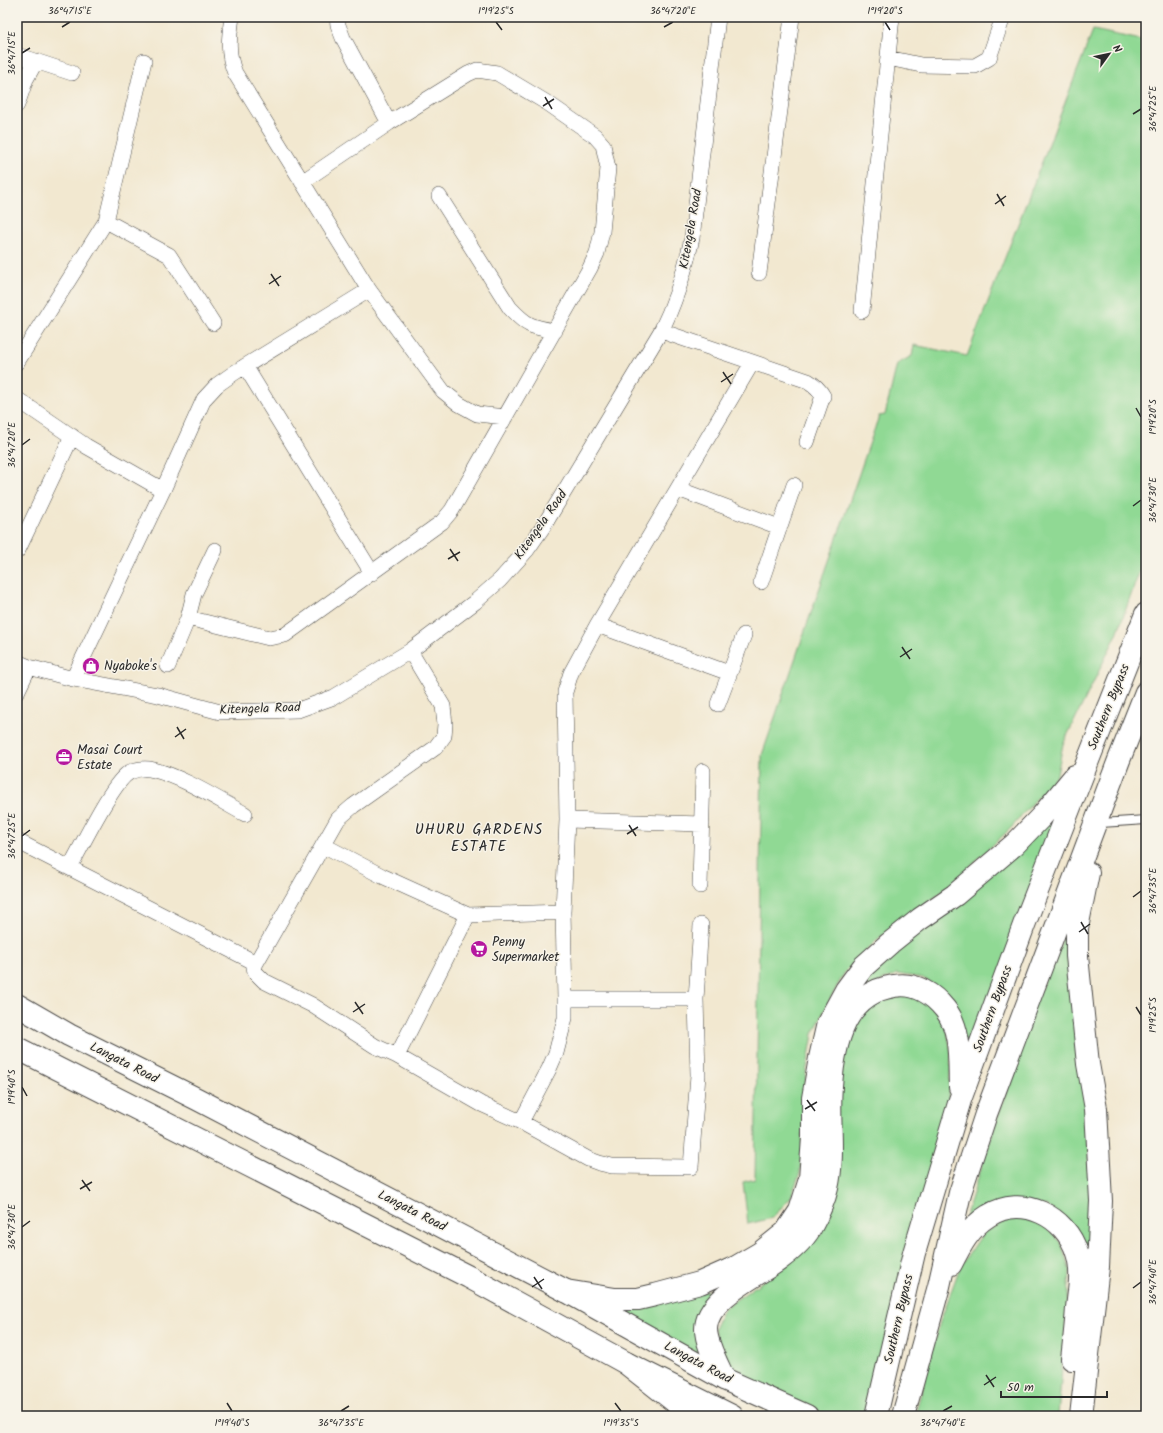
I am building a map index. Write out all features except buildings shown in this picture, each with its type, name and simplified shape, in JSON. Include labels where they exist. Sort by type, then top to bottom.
[{"type":"main road","name":"Southern Bypass","points":[[876,1416],[914,1253],[960,1100],[1024,925],[1088,758],[1146,614]]},
{"type":"main road","points":[[904,1416],[939,1286],[960,1192],[986,1114],[1146,692]]},
{"type":"main road","points":[[566,1291],[615,1299],[638,1299],[677,1290],[700,1283],[736,1267],[760,1253],[786,1232],[800,1211],[810,1179],[814,1138],[813,1098],[820,1058],[828,1023],[846,990],[863,967],[890,943],[920,919],[955,895],[1015,844],[1042,816],[1088,758]]},
{"type":"main road","points":[[1081,1416],[1098,1267],[1101,1201],[1096,1109],[1088,1064],[1077,956],[1077,928],[1085,885],[1119,760]]},
{"type":"main road","points":[[724,1378],[708,1340],[706,1328],[708,1319],[717,1304],[727,1294],[781,1259],[797,1245],[811,1227],[822,1203],[829,1177],[831,1142],[830,1086],[836,1047],[844,1023],[852,1010],[868,994],[882,987],[899,985],[919,988],[926,991],[937,1000],[947,1011],[955,1029],[959,1053],[960,1100]]},
{"type":"main road","name":"Langata Road","points":[[17,1005],[69,1035],[197,1099],[566,1291],[724,1378],[807,1416]]},
{"type":"main road","points":[[17,1048],[469,1278],[626,1363],[732,1416]]},
{"type":"main road","points":[[939,1286],[968,1235],[988,1216],[1000,1211],[1019,1207],[1036,1210],[1047,1215],[1056,1222],[1070,1238],[1077,1254],[1081,1275],[1066,1416]]},
{"type":"main road","points":[[626,1363],[673,1400],[690,1416]]},
{"type":"street","points":[[232,17],[229,42],[231,63],[235,73],[369,290],[443,391],[459,404],[477,414],[505,417]]},
{"type":"street","points":[[337,17],[343,38],[389,123]]},
{"type":"street","name":"Kitengela Road","points":[[23,665],[220,712],[298,710],[334,697],[410,651],[475,602],[500,580],[527,550],[565,491],[661,331],[673,307],[686,266],[692,238],[718,17]]},
{"type":"street","points":[[759,272],[792,17]]},
{"type":"street","points":[[862,311],[892,17]]},
{"type":"street","points":[[888,58],[921,65],[974,66],[989,58],[1003,17]]},
{"type":"street","points":[[17,55],[72,72]]},
{"type":"street","points":[[17,105],[26,79],[36,61]]},
{"type":"street","points":[[17,362],[106,221],[144,61]]},
{"type":"street","points":[[188,618],[269,638],[285,635],[442,522],[452,510],[590,268],[597,253],[602,232],[608,168],[603,145],[594,136],[549,104],[497,73],[477,70],[468,74],[389,123],[302,182]]},
{"type":"street","points":[[439,196],[510,308],[522,320],[533,327],[555,331]]},
{"type":"street","points":[[106,221],[169,255],[213,323]]},
{"type":"street","points":[[73,678],[163,490],[204,399],[217,385],[245,366],[369,290]]},
{"type":"street","points":[[661,331],[808,381],[818,388],[823,396],[807,442]]},
{"type":"street","points":[[521,1122],[550,1069],[556,1053],[564,1018],[563,912],[567,820],[565,692],[571,673],[597,625],[752,362]]},
{"type":"street","points":[[245,366],[372,573]]},
{"type":"street","points":[[17,399],[86,446],[163,490]]},
{"type":"street","points":[[18,550],[72,436]]},
{"type":"street","points":[[761,582],[794,485]]},
{"type":"street","points":[[678,489],[779,527]]},
{"type":"street","points":[[168,666],[188,618],[194,594],[215,550]]},
{"type":"street","points":[[597,625],[730,673]]},
{"type":"street","points":[[718,704],[744,635]]},
{"type":"street","points":[[410,651],[443,706],[445,724],[444,736],[435,748],[344,813],[338,819],[254,967],[255,972],[264,981],[312,1005],[375,1046],[397,1056],[481,1104],[521,1122],[599,1164],[612,1166],[691,1167],[698,1075],[696,999],[701,925]]},
{"type":"street","points":[[17,692],[23,665]]},
{"type":"street","points":[[70,867],[111,792],[129,772],[142,769],[154,770],[180,780],[245,814]]},
{"type":"street","points":[[700,886],[703,771]]},
{"type":"street","points":[[567,820],[702,824]]},
{"type":"street","points":[[17,840],[256,963]]},
{"type":"street","points":[[323,845],[382,876],[468,915],[563,912]]},
{"type":"street","points":[[397,1056],[468,915]]},
{"type":"street","points":[[565,999],[696,999]]},
{"type":"lane","points":[[1101,823],[1146,820]]},
{"type":"green space","points":[[1093,30],[1146,41],[1146,553],[1117,634],[1063,744],[1057,775],[1011,828],[945,890],[879,938],[845,972],[813,1034],[806,1073],[800,1173],[791,1197],[772,1218],[748,1224],[743,1182],[755,1179],[762,755],[879,416],[885,415],[897,364],[912,356],[914,345],[967,356]]},
{"type":"green space","points":[[1072,790],[964,1069],[961,1023],[948,994],[923,978],[897,974],[854,994],[878,967]]},
{"type":"green space","points":[[1079,902],[1093,1246],[1088,1251],[1047,1205],[963,1224],[1037,997]]},
{"type":"green space","points":[[906,993],[931,1004],[946,1025],[951,1052],[949,1097],[867,1416],[821,1416],[735,1374],[722,1356],[714,1329],[723,1309],[786,1265],[843,1048],[857,1018],[878,1000]]},
{"type":"green space","points":[[1020,1218],[1042,1223],[1061,1242],[1070,1272],[1058,1416],[915,1416],[940,1322],[960,1267],[984,1232],[1007,1220]]},
{"type":"green space","points":[[708,1291],[698,1317],[708,1359],[598,1303]]},
{"type":"place","name":"Nyaboke's","points":[[91,666]]},
{"type":"place","name":"Masai Court Estate","points":[[64,757]]},
{"type":"place","name":"Penny Supermarket","points":[[479,949]]},
{"type":"district","name":"UHURU GARDENS ESTATE","points":[[479,838]]}]
